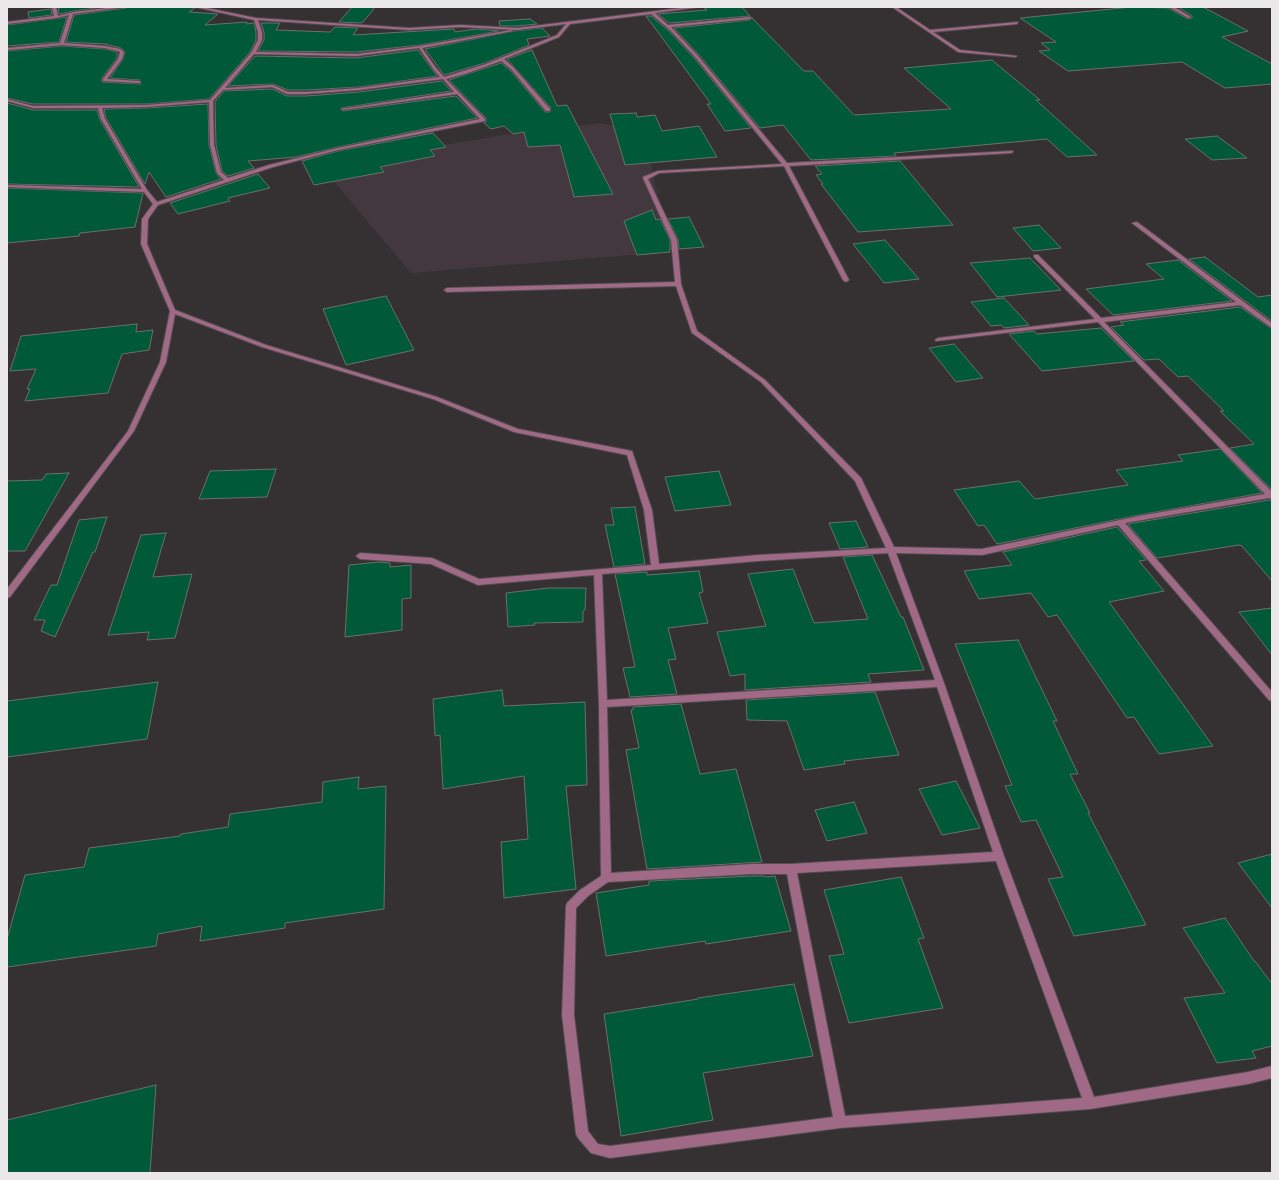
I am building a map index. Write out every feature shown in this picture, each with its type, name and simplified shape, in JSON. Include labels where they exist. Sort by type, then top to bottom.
[{"type":"street","points":[[54,7],[56,17]]},
{"type":"street","points":[[7,23],[124,7]]},
{"type":"street","points":[[197,7],[256,19],[398,29],[460,26],[517,29]]},
{"type":"street","points":[[253,53],[356,55],[420,47],[517,29],[698,7]]},
{"type":"street","points":[[894,7],[959,52],[1015,56]]},
{"type":"street","points":[[1171,7],[1189,17]]},
{"type":"street","points":[[652,13],[697,57],[786,165],[846,280]]},
{"type":"street","points":[[62,44],[71,14]]},
{"type":"street","points":[[667,26],[750,18]]},
{"type":"street","points":[[227,180],[219,173],[212,145],[211,101],[253,53],[260,40],[260,32],[256,19]]},
{"type":"street","points":[[222,89],[273,86],[287,93],[306,93],[359,89],[444,78],[464,73],[501,60],[558,36],[570,22]]},
{"type":"street","points":[[929,31],[1017,23]]},
{"type":"street","points":[[7,49],[62,44],[105,47],[119,50],[122,52],[120,59],[104,80],[138,82]]},
{"type":"street","points":[[7,595],[130,431],[163,362],[174,311],[144,244],[145,219],[156,204],[265,167],[338,149],[483,120],[444,78],[420,47]]},
{"type":"street","points":[[501,60],[512,68],[548,110]]},
{"type":"street","points":[[343,109],[457,93]]},
{"type":"street","points":[[7,100],[33,107],[100,107],[211,101]]},
{"type":"street","points":[[100,107],[103,119],[145,191],[156,204]]},
{"type":"street","points":[[1011,152],[658,172],[645,178],[674,240],[678,284],[694,332],[763,381],[858,480],[891,550],[940,683],[999,856],[1090,1103]]},
{"type":"street","points":[[7,186],[145,191]]},
{"type":"street","points":[[1135,222],[1272,326]]},
{"type":"street","points":[[1036,256],[1271,496]]},
{"type":"street","points":[[447,290],[678,284]]},
{"type":"street","points":[[938,340],[1099,319],[1241,303]]},
{"type":"street","points":[[174,311],[264,346],[435,398],[516,431],[630,453],[648,510],[655,567]]},
{"type":"street","points":[[360,556],[432,561],[478,582],[758,558],[891,550],[982,552],[1120,522],[1271,496]]},
{"type":"street","points":[[1120,522],[1272,698]]},
{"type":"street","points":[[598,572],[603,704],[606,878]]},
{"type":"street","points":[[603,704],[940,683]]},
{"type":"street","points":[[999,856],[791,869],[752,869],[606,878],[584,893],[571,906],[569,924],[568,1015],[582,1134],[595,1149],[610,1152],[840,1122],[1090,1103],[1248,1078],[1272,1072]]},
{"type":"street","points":[[791,869],[840,1122]]},
{"type":"shaded area","points":[[600,123],[628,128],[651,163],[669,252],[411,273],[331,178],[416,150],[521,132]]},
{"type":"building","points":[[103,7],[59,14],[58,8]]},
{"type":"building","points":[[127,7],[194,7],[195,8],[189,12],[218,14],[205,25],[247,22],[246,24],[254,23],[256,40],[250,52],[209,99],[146,104],[33,104],[7,98],[7,51],[62,46],[105,49],[117,52],[117,58],[102,78],[102,82],[141,84],[140,80],[110,78],[123,59],[125,52],[121,48],[105,44],[66,42],[74,15]]},
{"type":"building","points":[[352,7],[372,7],[374,9],[362,23],[339,22]]},
{"type":"building","points":[[703,7],[742,7],[750,16],[669,23],[658,14],[707,10]]},
{"type":"building","points":[[1132,7],[1168,8],[1188,19],[1192,18],[1192,16],[1178,7],[1203,7],[1248,31],[1222,37],[1272,64],[1272,84],[1225,88],[1182,62],[1068,71],[1039,51],[1050,50],[1041,43],[1056,42],[1020,18]]},
{"type":"building","points":[[51,9],[52,15],[29,18],[28,12]]},
{"type":"building","points":[[646,16],[651,16],[669,31],[695,59],[751,128],[725,131],[707,104],[711,104]]},
{"type":"building","points":[[67,17],[59,42],[7,46],[7,25]]},
{"type":"building","points":[[752,18],[804,71],[813,71],[854,115],[951,109],[904,68],[992,60],[1040,100],[1036,100],[1097,155],[1067,157],[1047,139],[894,153],[896,156],[811,160],[783,125],[760,128],[699,55],[674,28],[750,20]]},
{"type":"building","points":[[530,19],[537,24],[500,26],[499,21]]},
{"type":"building","points":[[261,23],[280,23],[276,30],[330,32],[335,27],[358,28],[353,35],[454,29],[455,32],[476,29],[499,31],[420,45],[356,52],[258,51],[264,40],[264,32]]},
{"type":"building","points":[[542,28],[550,36],[527,39],[529,45],[485,63],[444,75],[425,49],[514,31]]},
{"type":"building","points":[[418,50],[437,76],[359,87],[306,90],[288,90],[273,84],[228,86],[255,56],[356,58]]},
{"type":"building","points":[[532,50],[557,106],[567,105],[613,194],[574,197],[560,145],[528,147],[524,132],[513,134],[504,126],[491,129],[484,123],[486,122],[486,118],[449,80],[501,63],[510,70],[545,112],[550,112],[551,108],[507,59]]},
{"type":"building","points":[[442,81],[451,91],[340,109],[343,111],[456,96],[477,118],[296,157],[248,161],[254,168],[228,176],[222,171],[216,145],[215,102],[224,91],[272,89],[287,96],[306,96],[359,92]]},
{"type":"building","points":[[7,103],[33,110],[97,110],[100,120],[139,187],[7,184]]},
{"type":"building","points":[[208,104],[209,145],[216,173],[221,179],[166,197],[149,172],[145,184],[106,118],[104,109],[146,108]]},
{"type":"building","points":[[636,113],[637,117],[655,115],[662,131],[699,126],[717,157],[625,165],[610,114]]},
{"type":"building","points":[[433,133],[446,147],[430,150],[435,156],[380,167],[384,172],[314,185],[302,161],[338,151]]},
{"type":"building","points":[[1217,136],[1247,158],[1212,160],[1185,139]]},
{"type":"building","points":[[900,161],[953,225],[858,232],[821,184],[823,184],[816,175],[822,174],[815,166]]},
{"type":"building","points":[[258,174],[270,188],[228,198],[230,201],[178,214],[170,203]]},
{"type":"building","points":[[7,188],[143,193],[135,227],[80,233],[79,236],[7,243]]},
{"type":"building","points":[[652,210],[656,220],[660,219],[670,240],[670,252],[637,255],[624,221]]},
{"type":"building","points":[[689,217],[704,247],[679,249],[678,239],[668,219]]},
{"type":"building","points":[[1039,225],[1061,248],[1033,251],[1013,228]]},
{"type":"building","points":[[885,240],[919,279],[884,283],[853,244]]},
{"type":"building","points":[[1205,257],[1258,297],[1272,295],[1272,321],[1189,259]]},
{"type":"building","points":[[1030,258],[1061,290],[997,297],[970,263]]},
{"type":"building","points":[[1178,260],[1232,301],[1113,315],[1086,289],[1164,279],[1146,264]]},
{"type":"building","points":[[386,296],[414,350],[346,365],[323,309]]},
{"type":"building","points":[[1004,298],[1029,325],[1004,328],[1001,325],[991,326],[971,302]]},
{"type":"building","points":[[1240,307],[1272,329],[1272,490],[1230,448],[1254,444],[1220,411],[1224,411],[1188,376],[1178,377],[1159,359],[1144,360],[1111,327],[1124,325],[1120,322]]},
{"type":"building","points":[[137,324],[136,332],[153,330],[149,350],[122,354],[108,393],[25,401],[30,389],[27,389],[36,369],[10,371],[21,336]]},
{"type":"building","points":[[1101,328],[1134,361],[1042,371],[1009,334],[1034,331],[1037,334]]},
{"type":"building","points":[[954,344],[983,378],[956,382],[929,348]]},
{"type":"building","points":[[1220,449],[1262,493],[1139,515],[997,544],[984,525],[978,526],[954,490],[1019,481],[1035,499],[1128,485],[1116,470],[1183,461],[1178,455]]},
{"type":"building","points":[[276,469],[267,497],[199,499],[210,471]]},
{"type":"building","points":[[719,471],[731,505],[675,511],[665,477]]},
{"type":"building","points":[[69,473],[25,551],[7,551],[7,481],[42,480],[46,474]]},
{"type":"building","points":[[1272,500],[1272,581],[1242,546],[1239,545],[1157,558],[1128,524]]},
{"type":"building","points":[[635,507],[645,564],[614,567],[605,525],[614,525],[611,508]]},
{"type":"building","points":[[107,517],[95,552],[93,552],[55,637],[41,631],[45,620],[34,620],[51,585],[57,585],[79,520]]},
{"type":"building","points":[[856,521],[868,547],[840,549],[829,523]]},
{"type":"building","points":[[1117,527],[1146,560],[1139,561],[1164,591],[1109,602],[1213,746],[1159,754],[1134,717],[1127,718],[1057,615],[1048,617],[1031,593],[979,599],[964,571],[1012,565],[1003,552]]},
{"type":"building","points":[[166,533],[153,577],[192,574],[175,638],[147,640],[149,632],[108,635],[141,535]]},
{"type":"building","points":[[872,555],[901,617],[903,617],[924,670],[868,674],[871,682],[745,690],[745,674],[730,676],[717,632],[766,626],[748,574],[793,569],[814,623],[868,619],[843,557]]},
{"type":"building","points":[[379,562],[390,563],[390,567],[411,565],[411,598],[402,599],[402,630],[345,637],[349,565]]},
{"type":"building","points":[[699,571],[703,592],[699,593],[708,623],[668,628],[676,659],[668,660],[677,694],[630,697],[623,668],[635,667],[615,574],[647,572],[647,575]]},
{"type":"building","points":[[548,588],[586,588],[583,622],[534,623],[535,625],[508,627],[506,593]]},
{"type":"building","points":[[1272,608],[1272,655],[1239,612]]},
{"type":"building","points":[[1018,640],[1057,721],[1053,721],[1078,774],[1070,774],[1090,813],[1088,813],[1146,925],[1074,936],[1048,879],[1063,877],[1036,820],[1021,822],[1005,786],[1012,785],[955,644]]},
{"type":"building","points":[[158,682],[147,739],[7,757],[7,701]]},
{"type":"building","points":[[502,690],[504,706],[585,702],[587,785],[566,786],[576,889],[504,898],[501,842],[528,839],[524,776],[443,789],[440,735],[435,736],[433,699]]},
{"type":"building","points":[[875,692],[899,755],[844,761],[845,764],[804,770],[787,721],[747,720],[746,700]]},
{"type":"building","points":[[681,704],[700,774],[736,769],[762,862],[647,869],[626,750],[639,748],[631,710],[633,710],[633,707]]},
{"type":"building","points":[[359,777],[358,789],[386,786],[384,909],[285,923],[285,928],[200,941],[202,926],[158,934],[156,946],[7,967],[7,939],[25,875],[84,867],[89,848],[180,836],[181,834],[228,827],[230,814],[322,802],[323,782]]},
{"type":"building","points":[[956,781],[980,828],[942,835],[919,789]]},
{"type":"building","points":[[854,802],[867,833],[827,841],[815,810]]},
{"type":"building","points":[[1272,854],[1272,908],[1238,863]]},
{"type":"building","points":[[775,876],[791,931],[706,944],[705,941],[606,956],[596,893],[649,885],[649,881]]},
{"type":"building","points":[[901,877],[924,938],[918,939],[943,1008],[849,1023],[829,956],[844,954],[824,890]]},
{"type":"building","points":[[1225,918],[1254,961],[1272,984],[1272,1046],[1252,1051],[1256,1058],[1217,1063],[1184,998],[1225,993],[1183,928]]},
{"type":"building","points":[[794,984],[813,1056],[703,1073],[713,1120],[621,1136],[604,1014]]},
{"type":"building","points":[[156,1085],[150,1173],[7,1173],[7,1120]]}]
